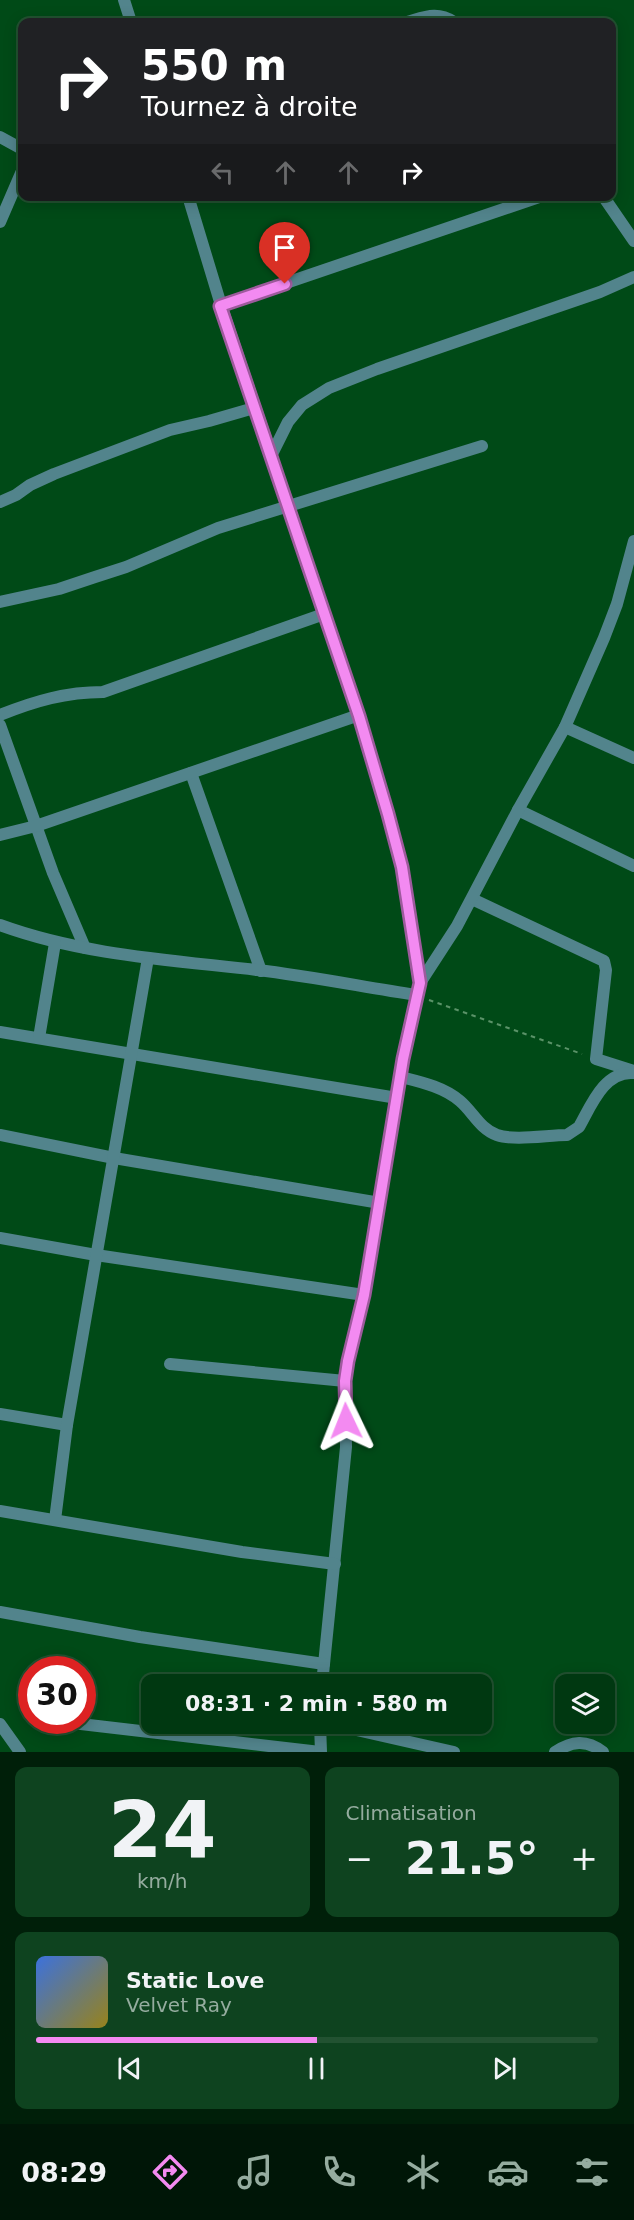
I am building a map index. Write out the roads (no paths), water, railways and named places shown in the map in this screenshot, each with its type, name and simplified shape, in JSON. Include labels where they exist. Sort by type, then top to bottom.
[{"type":"street","points":[[124,0],[130,18]]},
{"type":"street","points":[[422,18],[443,15],[448,18]]},
{"type":"street","points":[[0,137],[18,147]]},
{"type":"street","points":[[0,222],[18,180]]},
{"type":"street","points":[[189,201],[220,306],[359,716],[402,867],[420,983]]},
{"type":"street","points":[[220,306],[527,201]]},
{"type":"street","points":[[606,201],[634,241]]},
{"type":"street","points":[[272,454],[288,422],[302,405],[329,388],[377,369],[600,292],[634,277]]},
{"type":"street","points":[[0,502],[54,474],[170,430],[254,408]]},
{"type":"street","points":[[0,602],[58,589],[126,567],[218,528],[482,446]]},
{"type":"street","points":[[323,1674],[346,1447],[345,1381],[353,1335],[364,1295],[416,995],[420,983],[457,926],[565,727],[604,638],[634,541]]},
{"type":"street","points":[[0,715],[30,703],[57,696],[80,692],[104,692],[124,686],[324,614]]},
{"type":"street","points":[[0,835],[36,826],[359,716]]},
{"type":"street","points":[[0,725],[53,873],[85,948]]},
{"type":"street","points":[[565,727],[634,758]]},
{"type":"street","points":[[191,773],[261,970]]},
{"type":"street","points":[[518,810],[634,866]]},
{"type":"street","points":[[472,899],[604,961],[606,970],[597,1059],[634,1072]]},
{"type":"street","points":[[0,924],[55,943],[148,958],[261,970],[416,995]]},
{"type":"street","points":[[39,1038],[55,943]]},
{"type":"street","points":[[55,1520],[67,1425],[148,958]]},
{"type":"street","points":[[0,1032],[397,1098]]},
{"type":"street","points":[[401,1077],[436,1087],[452,1095],[460,1100],[488,1131],[500,1136],[567,1135],[579,1127],[604,1086],[619,1074],[634,1072]]},
{"type":"street","points":[[0,1135],[114,1158],[380,1203]]},
{"type":"street","points":[[0,1238],[96,1255],[364,1295]]},
{"type":"street","points":[[170,1364],[345,1381]]},
{"type":"street","points":[[0,1414],[67,1425]]},
{"type":"street","points":[[0,1511],[242,1552],[335,1564]]},
{"type":"street","points":[[0,1612],[140,1637],[324,1665]]},
{"type":"street","points":[[0,1724],[20,1752]]},
{"type":"street","points":[[96,1726],[320,1752],[320,1734]]},
{"type":"street","points":[[374,1734],[454,1752]]},
{"type":"street","points":[[555,1752],[567,1744],[582,1742],[594,1744],[603,1752]]}]
